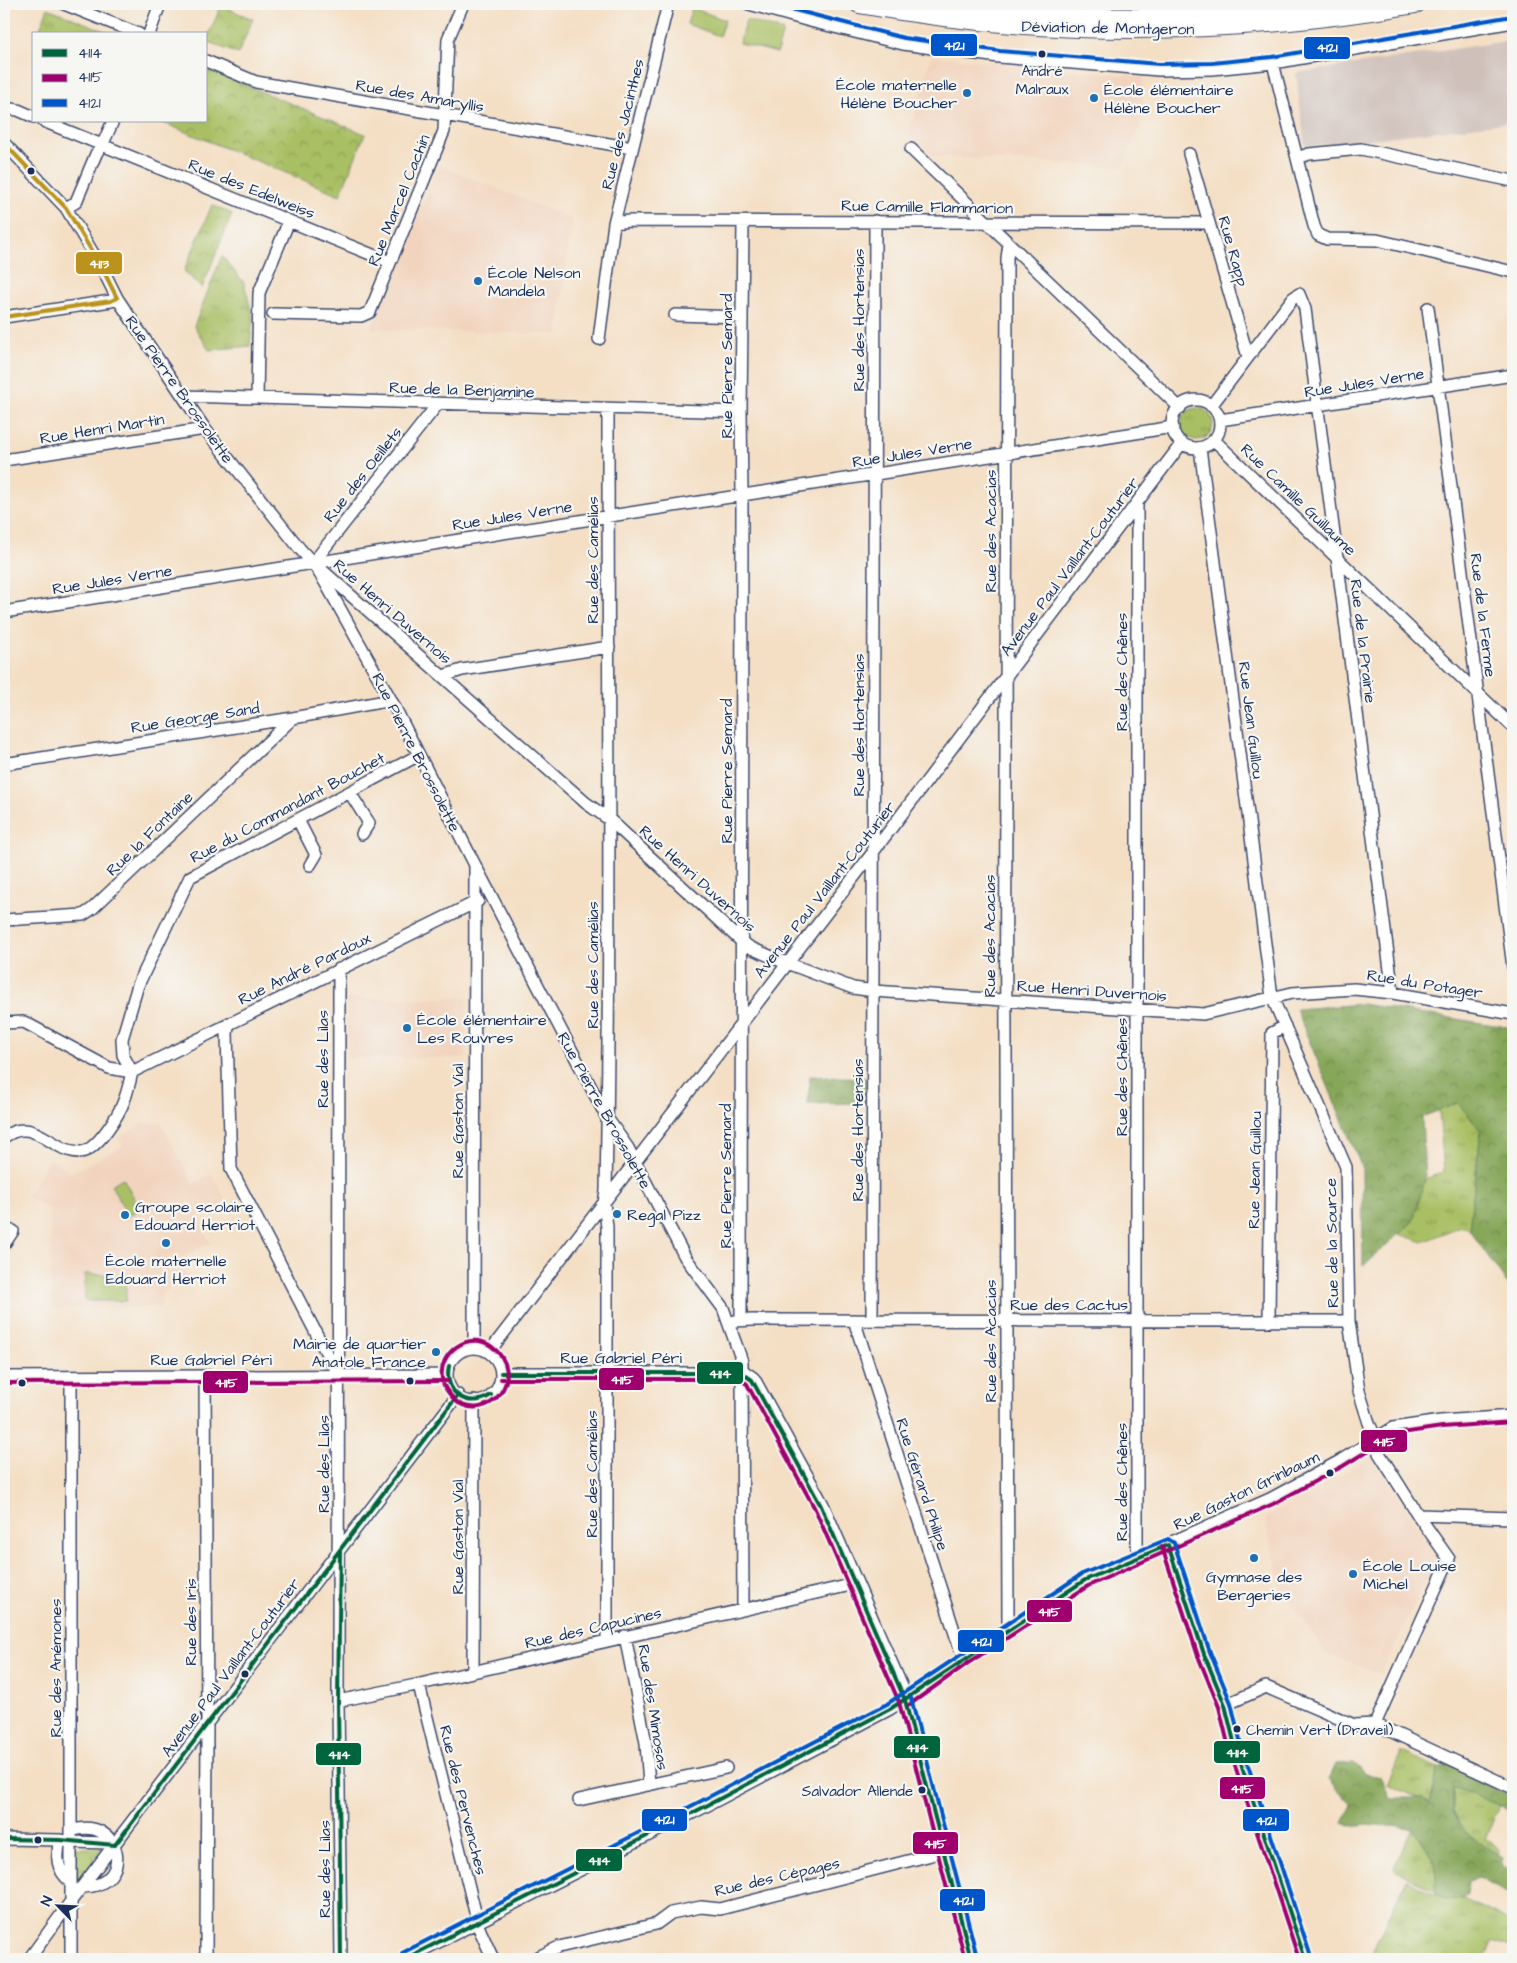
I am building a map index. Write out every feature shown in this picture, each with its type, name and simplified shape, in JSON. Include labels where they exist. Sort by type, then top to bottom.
[{"type":"main road","name":"Déviation de Montgeron","points":[[859,4],[966,20],[1018,25],[1119,30],[1204,28],[1301,21],[1416,4]]},
{"type":"main road","name":"Déviation de Montgeron","points":[[936,4],[1017,13],[1120,18],[1204,16],[1298,9],[1328,4]]},
{"type":"street","points":[[64,4],[134,32]]},
{"type":"street","points":[[150,32],[160,4]]},
{"type":"street","name":"Rue Marcel Cachin","points":[[273,314],[361,316],[370,312],[444,131],[448,39],[463,4]]},
{"type":"street","name":"Rue des Jacinthes","points":[[599,339],[614,223],[668,4]]},
{"type":"street","points":[[749,4],[903,44],[999,57],[1159,70],[1212,69],[1273,63],[1513,22]]},
{"type":"street","name":"Rue des Amaryllis","points":[[208,63],[256,82],[632,148]]},
{"type":"street","points":[[1273,63],[1314,226],[1318,235],[1326,240],[1377,240],[1513,272]]},
{"type":"street","points":[[4,108],[18,110],[32,116]]},
{"type":"street","name":"Rue des Edelweiss","points":[[45,122],[390,262]]},
{"type":"street","points":[[66,208],[76,202],[96,154],[113,122]]},
{"type":"street","name":"Rue Pierre Brossolette","points":[[4,143],[66,208],[117,298],[204,429],[313,563],[391,700],[490,895],[607,1118],[628,1148],[634,1163],[685,1257],[723,1308],[742,1360],[742,1373]]},
{"type":"street","points":[[911,149],[1180,408]]},
{"type":"street","points":[[1297,158],[1309,154],[1361,149],[1513,181]]},
{"type":"street","name":"Rue Rapp","points":[[1189,154],[1248,357]]},
{"type":"street","points":[[257,398],[260,293],[289,221]]},
{"type":"street","name":"Rue Camille Flammarion","points":[[614,223],[644,221],[874,221],[1210,224]]},
{"type":"street","name":"Rue des Hortensias","points":[[872,1320],[874,221]]},
{"type":"street","name":"Rue Pierre Semard","points":[[741,1320],[741,412],[743,222]]},
{"type":"street","name":"Rue des Acacias","points":[[1009,244],[1007,258],[1005,1001],[1008,1622],[1011,1628]]},
{"type":"street","name":"Rue de la Prairie","points":[[1248,357],[1299,294],[1305,309],[1393,993]]},
{"type":"street","points":[[4,317],[111,301],[117,298]]},
{"type":"street","name":"Rue de la Ferme","points":[[1428,308],[1513,967]]},
{"type":"street","points":[[675,315],[742,317]]},
{"type":"street","points":[[1211,406],[1248,357]]},
{"type":"street","name":"Rue Jules Verne","points":[[1220,420],[1513,375]]},
{"type":"street","name":"Rue de la Benjamine","points":[[183,396],[436,405],[741,412]]},
{"type":"street","points":[[1192,401],[1205,402],[1211,406],[1220,420],[1218,434],[1214,440],[1200,448],[1194,448],[1182,443],[1174,434],[1175,414],[1180,408],[1192,401]]},
{"type":"street","name":"Rue des Oeillets","points":[[313,563],[436,405]]},
{"type":"street","name":"Rue des Camélias","points":[[607,1640],[607,1227],[604,1203],[606,1191],[610,820],[608,409]]},
{"type":"street","name":"Rue Jules Verne","points":[[4,612],[1173,427]]},
{"type":"street","name":"Rue Henri Martin","points":[[4,460],[204,429]]},
{"type":"street","name":"Rue Camille Guillaume","points":[[1214,440],[1317,541],[1513,727]]},
{"type":"street","name":"Avenue Paul Vaillant-Couturier","points":[[490,1353],[1006,674],[1137,505],[1182,443]]},
{"type":"street","name":"Rue Jean Guillou","points":[[1200,448],[1272,997]]},
{"type":"street","name":"Rue des Chênes","points":[[1137,505],[1137,1559]]},
{"type":"street","name":"Rue Henri Duvernois","points":[[313,563],[586,803],[610,820],[742,942],[751,948],[853,988],[874,991],[1203,1014],[1272,997]]},
{"type":"street","points":[[344,616],[344,610],[348,606],[360,603]]},
{"type":"street","points":[[443,676],[462,670],[609,647]]},
{"type":"street","name":"Rue George Sand","points":[[4,764],[293,718],[391,700]]},
{"type":"street","name":"Rue la Fontaine","points":[[4,920],[82,915],[92,909],[293,718]]},
{"type":"street","name":"Rue du Commandant Bouchet","points":[[132,1072],[124,1055],[122,1039],[138,985],[190,876],[420,755]]},
{"type":"street","points":[[350,793],[369,823],[362,834]]},
{"type":"street","points":[[298,820],[316,855],[310,865]]},
{"type":"street","name":"Rue Gaston Vial","points":[[474,864],[474,1348]]},
{"type":"street","name":"Rue André Pardoux","points":[[132,1072],[490,895]]},
{"type":"street","name":"Rue des Lilas","points":[[338,969],[340,1959]]},
{"type":"street","name":"Rue du Potager","points":[[1272,997],[1292,993],[1354,989],[1393,993],[1513,1014]]},
{"type":"street","name":"Rue de la Source","points":[[1272,997],[1346,1167],[1349,1321],[1359,1392],[1376,1439],[1379,1453],[1418,1515],[1449,1559],[1375,1724]]},
{"type":"street","points":[[4,1023],[24,1022],[109,1068],[132,1072],[125,1100],[112,1122],[97,1143],[90,1149],[80,1153],[67,1150],[27,1129],[14,1130],[4,1137]]},
{"type":"street","points":[[229,1023],[227,1033],[231,1169],[323,1347],[340,1375]]},
{"type":"street","name":"Rue Jean Guillou","points":[[1269,1321],[1272,1033],[1284,1026]]},
{"type":"street","points":[[593,1090],[602,1088],[604,1085],[605,1066],[608,1058]]},
{"type":"street","points":[[4,1244],[13,1232]]},
{"type":"street","name":"Rue des Cactus","points":[[729,1323],[741,1320],[1349,1321]]},
{"type":"street","name":"Rue Gérard Philipe","points":[[854,1320],[964,1658]]},
{"type":"street","points":[[323,1347],[332,1350],[339,1348]]},
{"type":"street","points":[[474,1348],[483,1349],[490,1353],[500,1366],[500,1382],[496,1390],[482,1400],[465,1400],[458,1396],[449,1383],[448,1375],[449,1367],[458,1353],[474,1348]]},
{"type":"street","name":"Rue Gabriel Péri","points":[[501,1373],[742,1373]]},
{"type":"street","points":[[742,1373],[752,1380],[821,1506],[904,1700],[971,1959]]},
{"type":"street","points":[[742,1373],[743,1610]]},
{"type":"street","name":"Rue Gabriel Péri","points":[[4,1377],[448,1375]]},
{"type":"street","name":"Rue des Iris","points":[[205,1376],[206,1959]]},
{"type":"street","name":"Rue des Anémones","points":[[71,1377],[67,1838],[57,1860],[60,1869],[70,1882],[71,1902]]},
{"type":"street","name":"Avenue Paul Vaillant-Couturier","points":[[29,1959],[458,1396]]},
{"type":"street","name":"Rue Gaston Vial","points":[[473,1672],[474,1401]]},
{"type":"street","name":"Rue Gaston Grinbaum","points":[[405,1959],[704,1807],[904,1700],[964,1658],[1085,1580],[1137,1559],[1270,1499],[1340,1461],[1393,1428],[1441,1421],[1513,1416]]},
{"type":"street","points":[[1418,1515],[1513,1518]]},
{"type":"street","points":[[1168,1545],[1204,1654],[1225,1705],[1235,1746],[1305,1959]]},
{"type":"street","name":"Rue des Capucines","points":[[338,1701],[473,1672],[855,1584]]},
{"type":"street","name":"Rue des Mimosas","points":[[626,1636],[646,1743],[649,1785]]},
{"type":"street","name":"Rue des Pervenches","points":[[419,1684],[478,1923]]},
{"type":"street","points":[[1225,1705],[1266,1687],[1354,1725],[1375,1724],[1513,1788]]},
{"type":"street","name":"Rue des Mimosas","points":[[579,1800],[726,1768]]},
{"type":"street","points":[[4,1839],[67,1838],[83,1828],[92,1828],[108,1837],[115,1845]]},
{"type":"street","name":"Rue des Cépages","points":[[534,1959],[559,1947],[656,1924],[671,1913],[701,1907],[720,1909],[944,1852]]},
{"type":"street","points":[[71,1902],[71,1959]]},
{"type":"street","points":[[478,1923],[493,1959]]},
{"type":"shaded area","points":[[1513,40],[1513,122],[1305,147],[1296,73]]},
{"type":"shaded area","points":[[931,56],[1143,77],[1141,123],[1122,167],[933,156],[909,135]]},
{"type":"shaded area","name":"École Nelson Mandela","points":[[439,165],[572,219],[558,334],[371,329]]},
{"type":"shaded area","name":"École élémentaire Les Rouvres","points":[[347,998],[467,998],[466,1058],[347,1058]]},
{"type":"shaded area","name":"Groupe scolaire Edouard Herriot","points":[[161,1122],[193,1184],[212,1174],[227,1201],[197,1217],[210,1243],[179,1260],[188,1277],[162,1293],[161,1307],[51,1309],[50,1210],[27,1197],[49,1158],[64,1167],[69,1174],[123,1146],[118,1138],[143,1123]]},
{"type":"shaded area","name":"École Louise Michel","points":[[1373,1456],[1437,1557],[1381,1674],[1328,1655],[1282,1591],[1265,1518]]},
{"type":"green space","points":[[1033,4],[1167,4],[1165,7],[1091,7]]},
{"type":"green space","points":[[221,6],[253,19],[238,54],[208,42],[208,36]]},
{"type":"green space","points":[[48,8],[107,32],[39,32]]},
{"type":"green space","points":[[692,8],[725,20],[719,36],[687,24]]},
{"type":"green space","points":[[746,20],[783,31],[777,53],[739,43]]},
{"type":"green space","points":[[208,70],[365,134],[340,195],[161,122],[208,122]]},
{"type":"green space","points":[[212,205],[232,214],[202,288],[184,271]]},
{"type":"green space","points":[[222,256],[244,283],[253,317],[250,346],[209,350],[194,326]]},
{"type":"green space","points":[[1197,408],[1208,413],[1213,424],[1208,435],[1197,440],[1186,435],[1181,424],[1186,413]]},
{"type":"green space","points":[[1362,1004],[1513,1028],[1513,1292],[1469,1229],[1481,1131],[1458,1103],[1422,1117],[1425,1179],[1413,1221],[1363,1266],[1362,1168],[1296,1009]]},
{"type":"green space","points":[[810,1076],[866,1078],[866,1103],[808,1104]]},
{"type":"green space","points":[[1458,1102],[1481,1131],[1469,1229],[1461,1226],[1423,1242],[1399,1234],[1413,1221],[1425,1179],[1444,1172],[1439,1110]]},
{"type":"green space","points":[[123,1178],[140,1209],[128,1216],[111,1185]]},
{"type":"green space","points":[[85,1274],[126,1275],[126,1301],[85,1301]]},
{"type":"green space","points":[[1402,1752],[1438,1768],[1430,1803],[1387,1784]]},
{"type":"green space","points":[[1354,1763],[1366,1774],[1381,1777],[1390,1798],[1422,1798],[1430,1803],[1438,1768],[1449,1764],[1511,1797],[1508,1809],[1453,1787],[1453,1812],[1465,1833],[1503,1858],[1501,1865],[1513,1871],[1513,1897],[1479,1878],[1468,1881],[1467,1894],[1463,1899],[1448,1900],[1435,1893],[1436,1875],[1432,1858],[1413,1828],[1367,1824],[1350,1826],[1343,1823],[1352,1805],[1329,1780],[1336,1764]]},
{"type":"green space","points":[[1453,1786],[1500,1805],[1485,1839],[1493,1842],[1499,1850],[1498,1856],[1465,1833],[1453,1812]]},
{"type":"green space","points":[[1413,1828],[1427,1849],[1434,1865],[1437,1881],[1436,1890],[1396,1871],[1394,1867]]},
{"type":"green space","points":[[103,1848],[76,1884],[76,1849]]},
{"type":"green space","points":[[1406,1879],[1448,1900],[1463,1899],[1513,1922],[1513,1948],[1493,1941],[1484,1959],[1369,1959]]},
{"type":"transit line","name":"4121","points":[[771,4],[904,38],[1000,51],[1159,64],[1212,63],[1272,57],[1512,16]]},
{"type":"transit line","name":"4113","points":[[4,143],[66,208],[103,270],[117,298],[111,301],[4,317]]},
{"type":"transit line","name":"4115","points":[[453,1398],[445,1387],[442,1378],[442,1369],[450,1353],[457,1347],[473,1341],[491,1346],[502,1357],[507,1370],[506,1383],[500,1394],[491,1402],[480,1407],[467,1407],[454,1400]]},
{"type":"transit line","name":"4114","points":[[449,1366],[448,1376],[450,1384],[459,1396],[466,1400],[474,1401],[491,1395]]},
{"type":"transit line","name":"4114","points":[[501,1373],[742,1373],[752,1380],[821,1506],[905,1700],[971,1959]]},
{"type":"transit line","name":"4115","points":[[738,1378],[747,1384],[815,1509],[899,1702],[965,1959]]},
{"type":"transit line","name":"4115","points":[[501,1379],[742,1379]]},
{"type":"transit line","name":"4115","points":[[4,1383],[447,1381]]},
{"type":"transit line","name":"4114","points":[[115,1845],[458,1395]]},
{"type":"transit line","name":"4115","points":[[909,1705],[968,1663],[1088,1586],[1273,1504],[1343,1466],[1395,1434],[1442,1427],[1513,1422]]},
{"type":"transit line","name":"4121","points":[[402,1953],[887,1704],[1082,1574],[1168,1539],[1174,1543],[1210,1652],[1231,1703],[1241,1744],[1311,1957]]},
{"type":"transit line","name":"4114","points":[[405,1959],[704,1807],[890,1709],[1085,1580],[1168,1545],[1204,1654],[1225,1705],[1235,1746],[1305,1959]]},
{"type":"transit line","name":"4115","points":[[1162,1547],[1198,1656],[1219,1707],[1229,1748],[1299,1959]]},
{"type":"transit line","name":"4114","points":[[340,1550],[338,1701],[341,1959]]},
{"type":"transit line","name":"4121","points":[[911,1698],[977,1957]]},
{"type":"transit line","name":"4114","points":[[4,1839],[60,1840],[115,1845]]},
{"type":"place","name":"André Malraux","points":[[1042,54]]},
{"type":"place","name":"École maternelle Hélène Boucher","points":[[967,93]]},
{"type":"place","name":"École élémentaire Hélène Boucher","points":[[1094,98]]},
{"type":"place","name":"École Nelson Mandela","points":[[478,281]]},
{"type":"place","name":"École élémentaire Les Rouvres","points":[[407,1028]]},
{"type":"place","name":"Regal Pizz","points":[[617,1214]]},
{"type":"place","name":"Groupe scolaire Edouard Herriot","points":[[125,1215]]},
{"type":"place","name":"École maternelle Edouard Herriot","points":[[166,1243]]},
{"type":"place","name":"Mairie de quartier Anatole France","points":[[436,1352]]},
{"type":"place","name":"Gymnase des Bergeries","points":[[1254,1558]]},
{"type":"place","name":"École Louise Michel","points":[[1353,1574]]},
{"type":"place","name":"Chemin Vert (Draveil)","points":[[1237,1729]]},
{"type":"place","name":"Salvador Allende","points":[[922,1790]]}]
